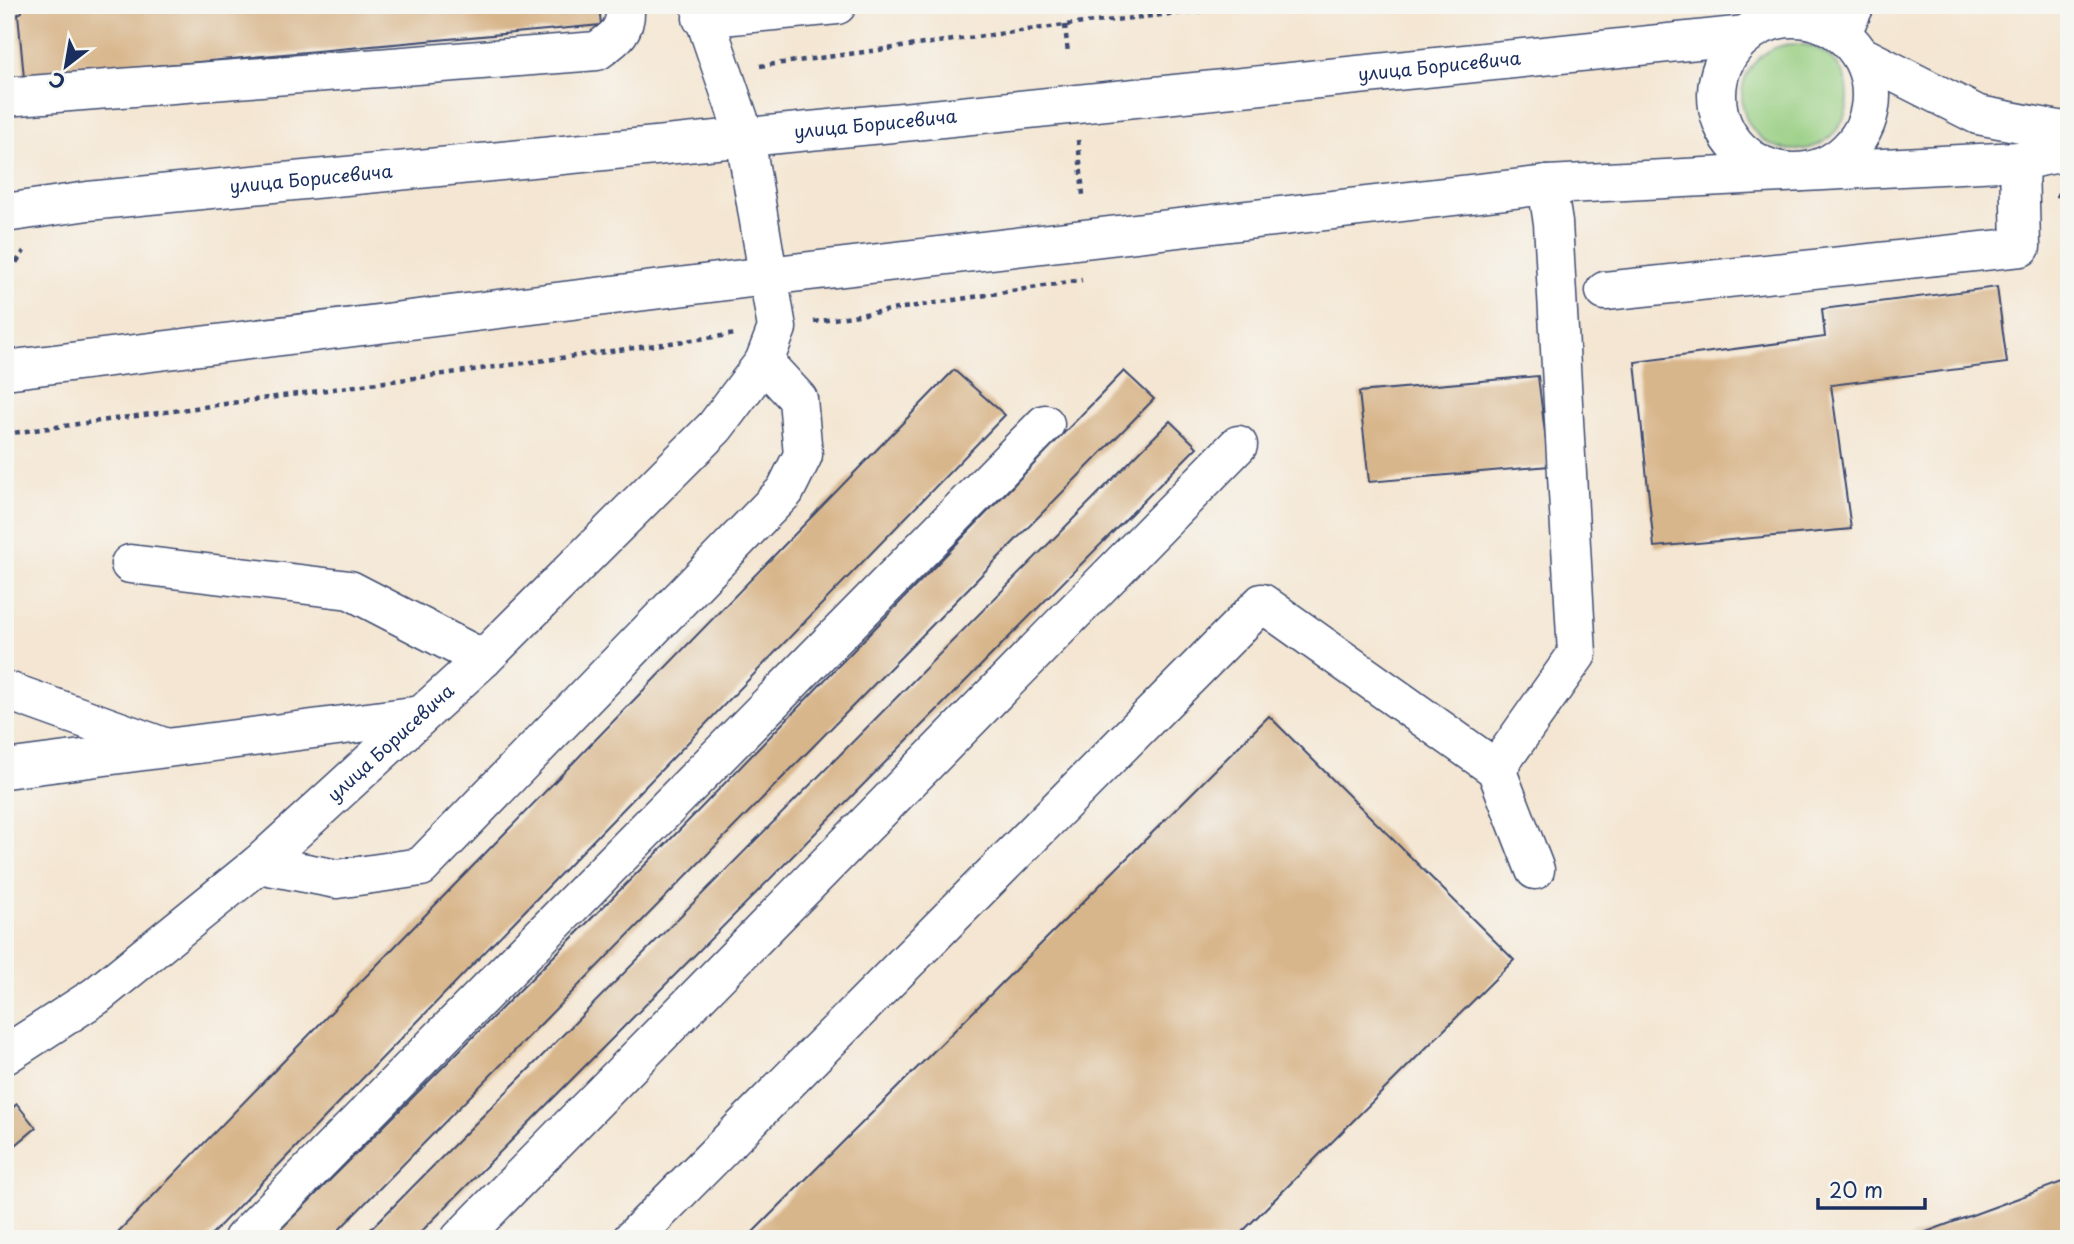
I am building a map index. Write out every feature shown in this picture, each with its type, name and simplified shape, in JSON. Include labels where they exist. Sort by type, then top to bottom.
[{"type":"street","points":[[5,97],[597,51],[619,37],[626,19],[625,5]]},
{"type":"street","points":[[259,864],[337,879],[421,867],[785,491],[803,455],[797,399],[771,345],[767,276],[745,137],[701,12],[837,5]]},
{"type":"street","points":[[1835,24],[1869,77],[1871,102],[1866,125],[1853,146],[1835,161],[1813,171],[1788,173],[1763,167],[1741,152],[1725,131],[1717,106],[1718,79],[1728,54],[1753,23],[1775,20],[1797,18],[1835,24],[1978,115],[2069,132]]},
{"type":"street","name":"улица Борисевича","points":[[5,212],[102,199],[745,137],[1753,23]]},
{"type":"street","points":[[5,370],[767,276],[1547,186],[2019,161],[2069,151]]},
{"type":"street","points":[[1605,291],[2021,247],[2019,161]]},
{"type":"street","points":[[1496,769],[1577,654],[1553,223],[1547,186]]},
{"type":"street","name":"улица Борисевича","points":[[5,1055],[96,996],[259,864],[484,659],[715,427],[771,345]]},
{"type":"street","points":[[243,1239],[1045,424]]},
{"type":"street","points":[[460,1239],[1238,446]]},
{"type":"street","points":[[130,564],[350,590],[484,659]]},
{"type":"street","points":[[632,1239],[1262,603],[1496,769],[1535,870]]},
{"type":"street","points":[[5,690],[169,750]]},
{"type":"street","points":[[5,769],[169,750],[421,715]]},
{"type":"path","points":[[748,67],[1065,25],[1259,5]]},
{"type":"path","points":[[1065,25],[1068,54]]},
{"type":"path","points":[[1077,135],[1083,195]]},
{"type":"path","points":[[5,434],[771,345],[1093,278]]},
{"type":"green space","points":[[1795,44],[1815,48],[1833,59],[1844,77],[1848,97],[1844,117],[1833,135],[1815,146],[1795,150],[1775,146],[1757,135],[1746,117],[1742,97],[1746,77],[1757,59],[1775,48]]},
{"type":"building","points":[[22,5],[599,5],[601,25],[24,78],[18,14],[22,12]]},
{"type":"building","points":[[1997,287],[2007,363],[1831,385],[1851,529],[1654,547],[1635,362],[1825,337],[1822,309]]},
{"type":"building","points":[[954,370],[1005,415],[207,1239],[123,1239],[117,1233]]},
{"type":"building","points":[[1124,371],[1154,399],[330,1239],[271,1239],[663,847]]},
{"type":"building","points":[[1538,376],[1549,466],[1369,482],[1359,392]]},
{"type":"building","points":[[1170,421],[1197,447],[414,1239],[361,1239]]},
{"type":"building","points":[[1269,716],[1514,960],[1235,1239],[746,1239]]},
{"type":"building","points":[[17,1104],[36,1128],[5,1154],[5,1114]]},
{"type":"building","points":[[2062,1182],[2069,1201],[2069,1239],[1907,1239]]}]
